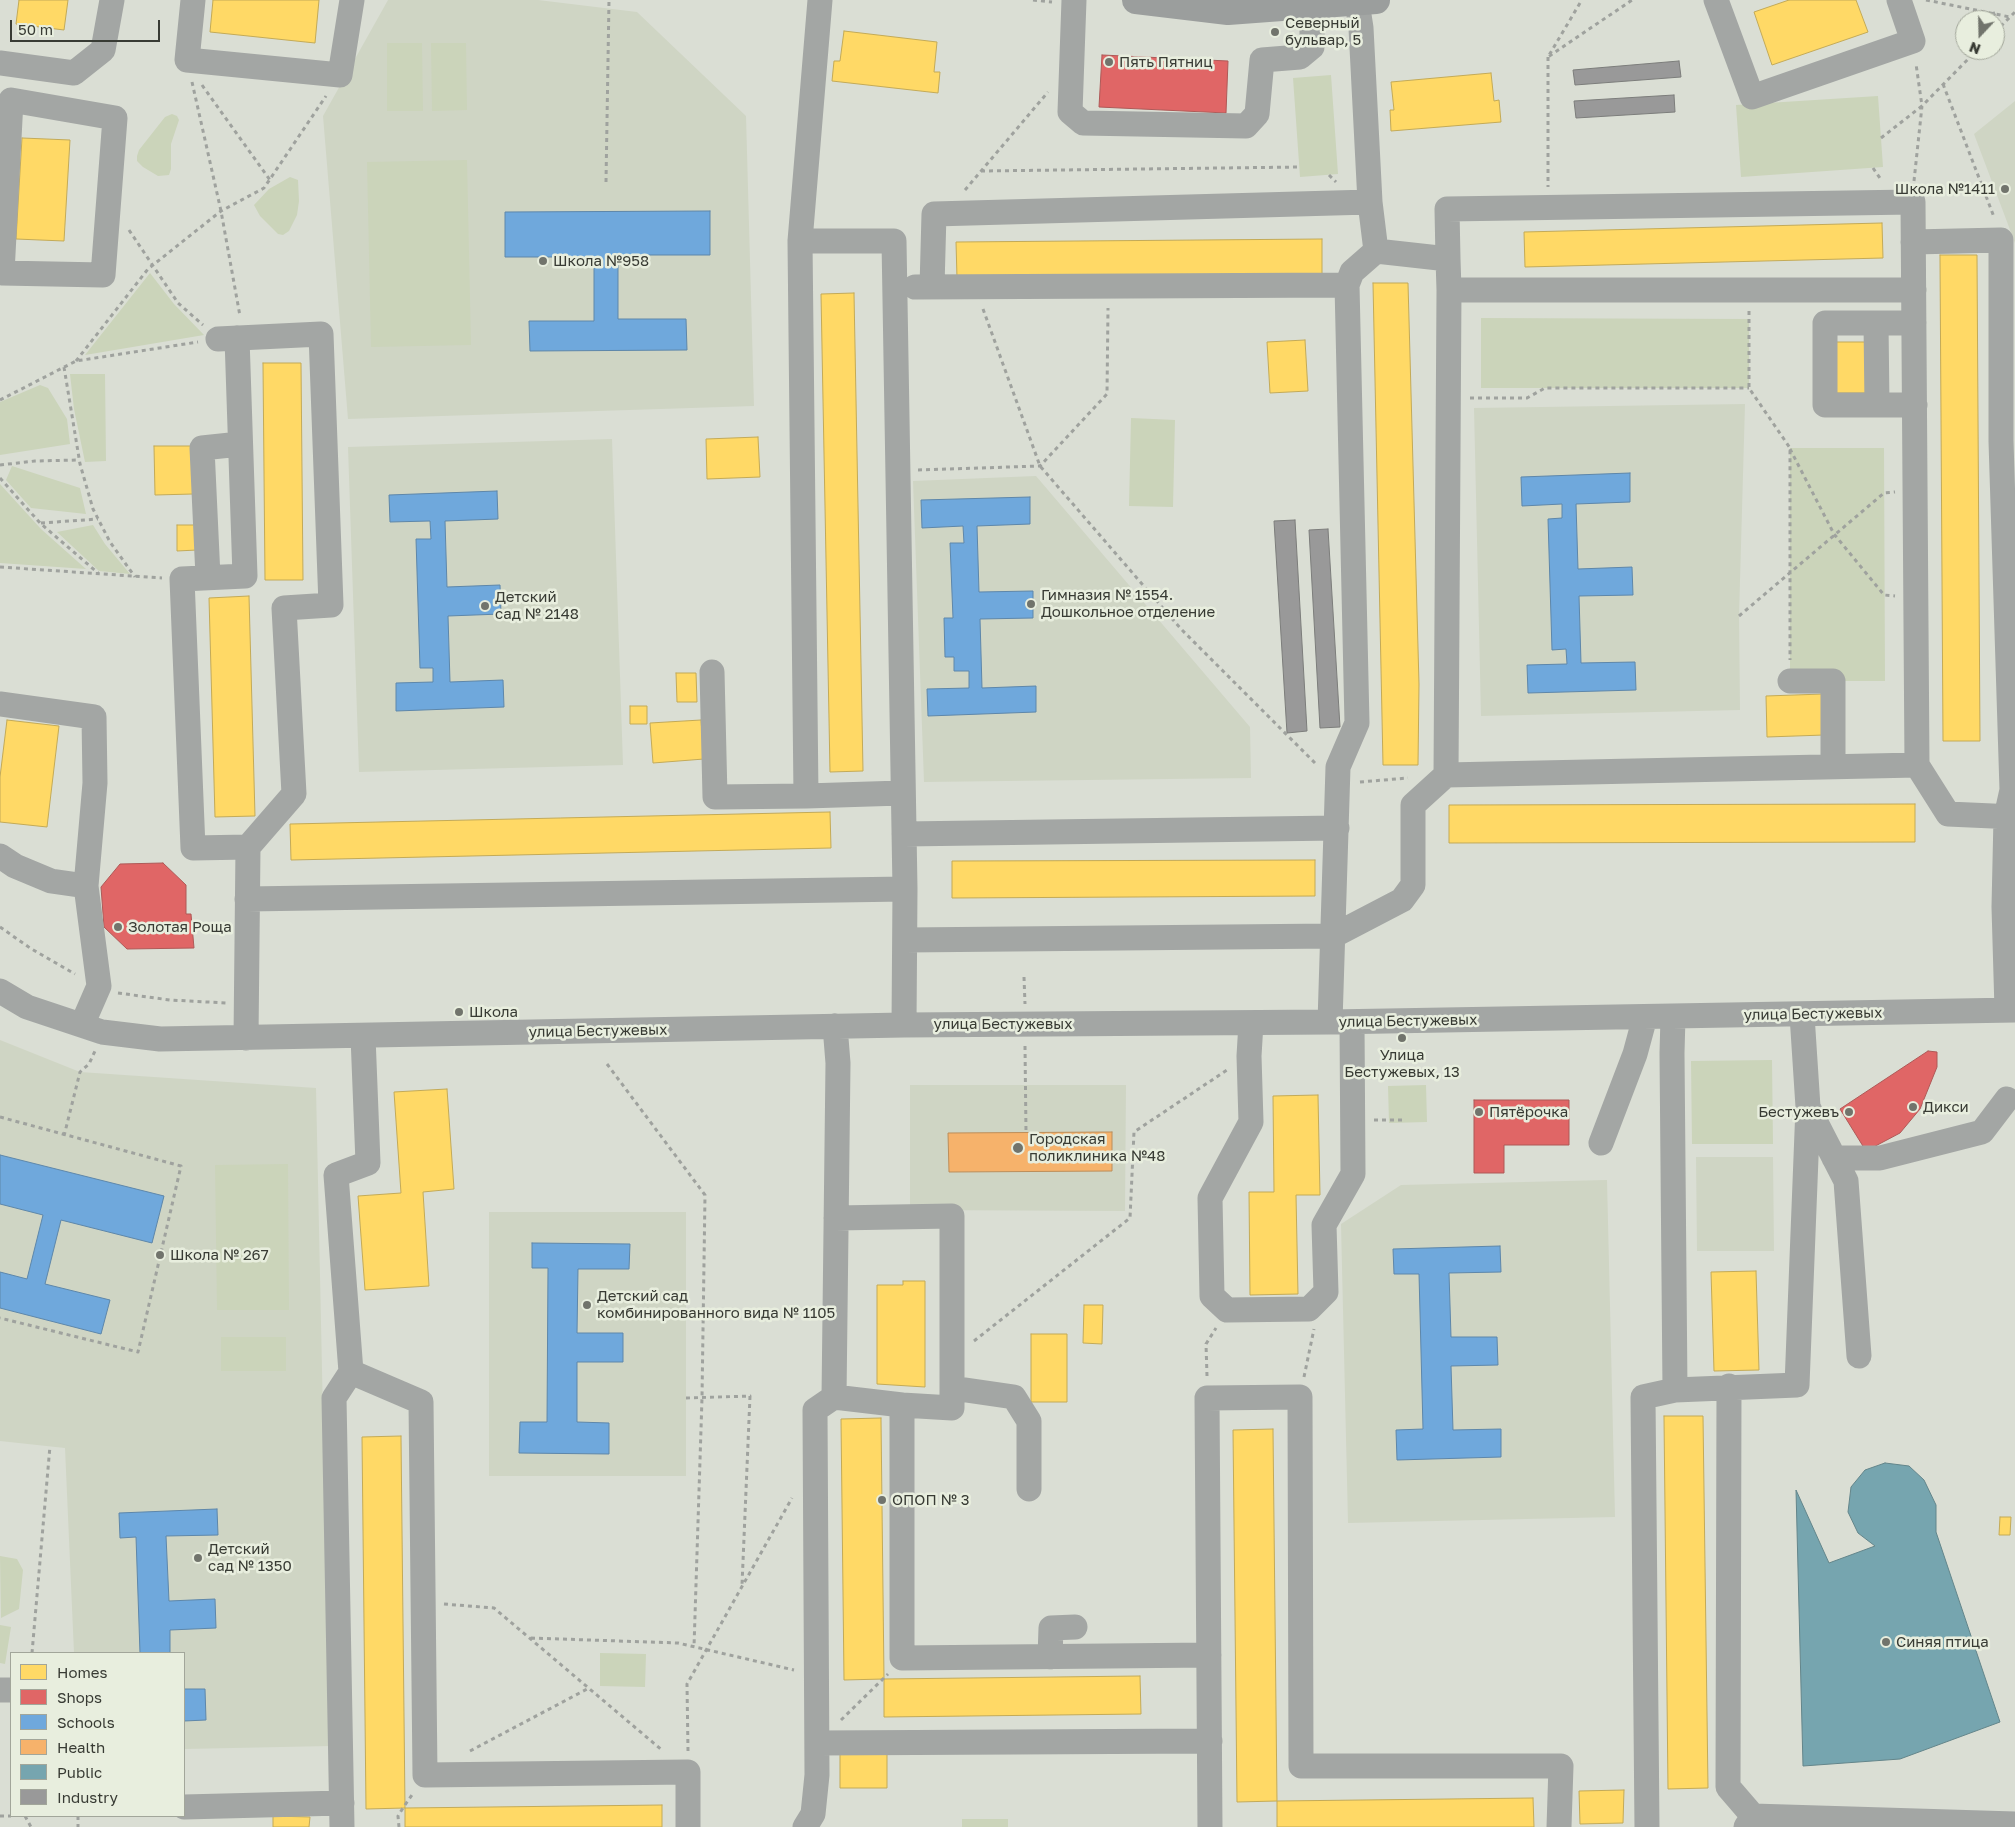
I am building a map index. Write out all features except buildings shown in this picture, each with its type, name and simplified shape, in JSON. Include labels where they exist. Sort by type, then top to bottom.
[{"type":"main road","points":[[1136,0],[1228,10],[1366,1]]},
{"type":"street","points":[[0,64],[74,73],[102,50],[112,0]]},
{"type":"street","points":[[193,0],[187,62],[340,75],[352,0]]},
{"type":"street","points":[[806,796],[800,241],[820,0]]},
{"type":"street","points":[[1722,2],[1752,97],[1913,41],[1899,0]]},
{"type":"street","points":[[1366,1],[1361,28],[1370,202],[1376,250]]},
{"type":"street","points":[[1064,5],[1071,64],[1070,112],[1083,123],[1246,126],[1257,114],[1262,60],[1300,57],[1312,47],[1312,5]]},
{"type":"street","points":[[11,100],[115,118],[103,276],[1,272],[11,100]]},
{"type":"street","points":[[932,287],[934,214],[1370,202]]},
{"type":"street","points":[[1446,775],[1449,290],[1447,209],[1913,202],[1917,765],[1948,814],[2011,817]]},
{"type":"street","points":[[1913,242],[2000,240],[2001,441],[2012,790],[2011,1010]]},
{"type":"street","points":[[800,241],[894,241],[905,889],[904,1025]]},
{"type":"street","points":[[1251,1023],[1249,1056],[1251,1122],[1210,1198],[1212,1296],[1227,1310],[1309,1309],[1326,1292],[1324,1225],[1353,1174],[1354,1120],[1341,1022],[1333,936],[1338,767],[1357,723],[1347,285],[1352,272],[1376,250],[1448,259]]},
{"type":"street","points":[[895,287],[1347,285]]},
{"type":"street","points":[[1449,290],[1914,290]]},
{"type":"street","points":[[1914,323],[1825,323],[1825,405],[1915,405]]},
{"type":"street","points":[[1876,323],[1877,405]]},
{"type":"street","points":[[246,1038],[248,847],[294,794],[284,608],[330,605],[321,334],[233,338],[240,444],[245,576],[182,579],[193,848],[248,847]]},
{"type":"street","points":[[208,577],[202,448],[240,444]]},
{"type":"street","points":[[712,672],[715,797],[902,793]]},
{"type":"street","points":[[1790,681],[1833,680],[1833,766]]},
{"type":"street","points":[[2,702],[94,717],[95,783],[86,886],[99,986],[82,1025]]},
{"type":"street","points":[[905,940],[1333,936],[1402,900],[1413,885],[1413,806],[1446,775],[1917,765]]},
{"type":"street","points":[[904,834],[1336,828]]},
{"type":"street","points":[[0,856],[15,866],[52,881],[86,886]]},
{"type":"street","points":[[247,899],[905,889]]},
{"type":"street","name":"улица Бестужевых","points":[[0,991],[27,1007],[102,1032],[160,1039],[835,1026],[1341,1022],[2011,1010]]},
{"type":"street","points":[[1647,1827],[1642,1397],[1675,1390],[1729,1386],[1797,1385],[1808,1107],[1802,1015]]},
{"type":"street","points":[[1601,1143],[1635,1054],[1645,1017]]},
{"type":"street","points":[[1673,1017],[1675,1390]]},
{"type":"street","points":[[834,1397],[838,1063],[835,1026]]},
{"type":"street","points":[[185,1807],[342,1815],[334,1398],[351,1372],[336,1175],[368,1163],[363,1036]]},
{"type":"street","points":[[1834,1158],[1880,1158],[1982,1132],[2007,1099]]},
{"type":"street","points":[[1808,1107],[1846,1181],[1859,1356]]},
{"type":"street","points":[[805,1827],[813,1814],[817,1776],[816,1410],[834,1397],[902,1405],[952,1408],[952,1216],[836,1218]]},
{"type":"street","points":[[351,1372],[421,1402],[426,1775],[688,1772],[688,1827]]},
{"type":"street","points":[[1729,1386],[1728,1787],[1750,1821],[2015,1824]]},
{"type":"street","points":[[952,1388],[1014,1397],[1029,1421],[1029,1489]]},
{"type":"street","points":[[1210,1827],[1207,1398],[1300,1397],[1301,1766],[1562,1766],[1559,1827]]},
{"type":"street","points":[[902,1405],[902,1658],[1209,1655]]},
{"type":"street","points":[[1050,1656],[1051,1628],[1075,1627]]},
{"type":"street","points":[[817,1743],[1210,1741]]},
{"type":"path","points":[[606,182],[609,0]]},
{"type":"path","points":[[1033,0],[1064,5]]},
{"type":"path","points":[[1548,57],[1632,0]]},
{"type":"path","points":[[1926,0],[1982,10]]},
{"type":"path","points":[[1548,207],[1548,57],[1580,3]]},
{"type":"path","points":[[2005,22],[2015,12]]},
{"type":"path","points":[[2005,16],[2010,17]]},
{"type":"path","points":[[1913,41],[1922,106],[1913,202]]},
{"type":"path","points":[[1881,138],[1922,106],[1967,60]]},
{"type":"path","points":[[187,62],[270,180]]},
{"type":"path","points":[[187,62],[221,212],[233,338]]},
{"type":"path","points":[[945,214],[1071,64]]},
{"type":"path","points":[[76,361],[152,265],[221,212],[264,188],[340,75]]},
{"type":"path","points":[[1943,84],[2000,232],[2000,240]]},
{"type":"path","points":[[981,171],[1300,167]]},
{"type":"path","points":[[264,188],[269,189]]},
{"type":"path","points":[[108,213],[130,231],[178,303],[233,338]]},
{"type":"path","points":[[898,471],[1040,466],[1108,394],[1108,286]]},
{"type":"path","points":[[976,287],[1040,466],[1182,629],[1294,743],[1338,784],[1446,775]]},
{"type":"path","points":[[1750,290],[1749,388],[1790,448],[1834,534],[1884,595],[1916,596]]},
{"type":"path","points":[[0,400],[76,361],[233,338]]},
{"type":"path","points":[[0,567],[136,577],[110,542],[93,509],[79,460],[64,367]]},
{"type":"path","points":[[1448,398],[1527,398],[1544,388],[1749,388]]},
{"type":"path","points":[[1790,448],[1790,681]]},
{"type":"path","points":[[0,465],[35,460],[79,460]]},
{"type":"path","points":[[0,478],[40,523],[99,574]]},
{"type":"path","points":[[1739,616],[1884,493],[1915,490]]},
{"type":"path","points":[[40,523],[98,519]]},
{"type":"path","points":[[0,927],[45,957],[99,986],[131,995],[246,1004]]},
{"type":"path","points":[[1024,977],[1025,1004]]},
{"type":"path","points":[[64,1136],[80,1072],[89,1064],[98,1046]]},
{"type":"path","points":[[1025,1046],[1026,1133]]},
{"type":"path","points":[[952,1359],[1130,1218],[1134,1132],[1249,1056]]},
{"type":"path","points":[[608,1064],[705,1195],[702,1398],[694,1647]]},
{"type":"path","points":[[0,1117],[64,1136],[180,1166],[138,1352],[0,1318]]},
{"type":"path","points":[[1354,1120],[1402,1120]]},
{"type":"path","points":[[1300,1397],[1316,1322],[1309,1309]]},
{"type":"path","points":[[1207,1398],[1206,1344],[1227,1310]]},
{"type":"path","points":[[686,1398],[750,1396],[742,1586]]},
{"type":"path","points":[[32,1652],[50,1446]]},
{"type":"path","points":[[688,1772],[686,1684],[796,1492]]},
{"type":"path","points":[[424,1602],[494,1608],[688,1772]]},
{"type":"path","points":[[530,1638],[678,1643],[816,1676]]},
{"type":"path","points":[[817,1743],[884,1679],[902,1658]]},
{"type":"path","points":[[468,1752],[589,1688]]},
{"type":"path","points":[[399,1827],[398,1816],[403,1808]]},
{"type":"shaded area","name":"Школа №958","points":[[388,0],[538,0],[637,12],[746,116],[754,406],[348,419],[323,116]]},
{"type":"shaded area","points":[[387,43],[422,43],[423,111],[387,111]]},
{"type":"shaded area","points":[[431,43],[466,43],[467,110],[432,111]]},
{"type":"shaded area","points":[[1331,75],[1338,174],[1300,177],[1293,78]]},
{"type":"shaded area","points":[[1878,96],[1883,167],[1741,177],[1736,105]]},
{"type":"shaded area","name":"Школа №1411","points":[[2015,101],[2015,243],[1974,134]]},
{"type":"shaded area","points":[[172,114],[177,116],[179,120],[171,144],[171,169],[169,175],[158,176],[143,167],[137,161],[137,156],[139,150],[165,117]]},
{"type":"shaded area","points":[[467,160],[471,345],[371,347],[367,162]]},
{"type":"shaded area","points":[[290,177],[298,180],[299,201],[297,215],[289,231],[283,235],[278,234],[260,216],[254,205],[269,189]]},
{"type":"shaded area","points":[[150,273],[174,304],[204,335],[85,355]]},
{"type":"shaded area","points":[[1481,318],[1749,319],[1749,388],[1481,388]]},
{"type":"shaded area","points":[[70,374],[105,374],[106,461],[85,462],[74,409]]},
{"type":"shaded area","points":[[40,385],[48,388],[67,419],[70,444],[0,455],[0,402]]},
{"type":"shaded area","points":[[1745,404],[1739,616],[1740,710],[1481,716],[1474,408]]},
{"type":"shaded area","points":[[1131,418],[1175,420],[1173,507],[1129,506]]},
{"type":"shaded area","name":"Детский сад № 2148","points":[[612,439],[623,765],[359,772],[348,447]]},
{"type":"shaded area","points":[[1790,448],[1884,448],[1885,681],[1790,681]]},
{"type":"shaded area","points":[[12,466],[80,488],[86,514],[31,508],[6,480]]},
{"type":"shaded area","name":"Гимназия № 1554. Дошкольное отделение","points":[[1036,476],[1250,727],[1251,778],[924,782],[913,481]]},
{"type":"shaded area","points":[[0,484],[41,529],[86,569],[0,563]]},
{"type":"shaded area","points":[[93,525],[105,544],[130,574],[99,571],[57,532]]},
{"type":"shaded area","name":"Школа № 267","points":[[0,1040],[80,1072],[316,1088],[330,1746],[185,1749],[185,1652],[74,1652],[65,1448],[0,1441]]},
{"type":"shaded area","points":[[1772,1060],[1773,1144],[1692,1144],[1691,1061]]},
{"type":"shaded area","name":"Городская поликлиника №48","points":[[910,1085],[1126,1085],[1125,1211],[910,1210]]},
{"type":"shaded area","points":[[1426,1085],[1427,1122],[1389,1123],[1388,1086]]},
{"type":"shaded area","points":[[1696,1157],[1773,1157],[1774,1251],[1697,1251]]},
{"type":"shaded area","points":[[288,1164],[289,1310],[217,1310],[215,1165]]},
{"type":"shaded area","points":[[1607,1180],[1615,1517],[1348,1523],[1341,1224],[1401,1185]]},
{"type":"shaded area","name":"Детский сад комбинированного вида № 1105","points":[[489,1212],[686,1212],[686,1476],[489,1476]]},
{"type":"shaded area","points":[[221,1337],[286,1337],[286,1371],[221,1371]]},
{"type":"shaded area","points":[[0,1556],[17,1559],[23,1570],[19,1609],[1,1618]]},
{"type":"shaded area","points":[[0,1625],[11,1627],[5,1664],[0,1663]]},
{"type":"shaded area","points":[[600,1653],[646,1654],[645,1687],[600,1686]]},
{"type":"shaded area","points":[[962,1819],[1008,1819],[1008,1827],[962,1827]]},
{"type":"place","name":"Северный бульвар, 5","points":[[1275,32]]},
{"type":"place","name":"Пять Пятниц","points":[[1109,62]]},
{"type":"place","name":"Школа №1411","points":[[2005,189]]},
{"type":"place","name":"Школа №958","points":[[543,261]]},
{"type":"place","name":"Гимназия № 1554. Дошкольное отделение","points":[[1031,604]]},
{"type":"place","name":"Детский сад № 2148","points":[[485,606]]},
{"type":"place","name":"Золотая Роща","points":[[118,927]]},
{"type":"place","name":"Школа","points":[[459,1012]]},
{"type":"place","name":"Улица Бестужевых, 13","points":[[1402,1038]]},
{"type":"place","name":"Дикси","points":[[1913,1107]]},
{"type":"place","name":"Пятёрочка","points":[[1479,1112]]},
{"type":"place","name":"Бестужевъ","points":[[1849,1112]]},
{"type":"place","name":"Городская поликлиника №48","points":[[1018,1148]]},
{"type":"place","name":"Школа № 267","points":[[160,1255]]},
{"type":"place","name":"Детский сад комбинированного вида № 1105","points":[[587,1305]]},
{"type":"place","name":"ОПОП № 3","points":[[882,1500]]},
{"type":"place","name":"Детский сад № 1350","points":[[198,1558]]},
{"type":"place","name":"Синяя птица","points":[[1886,1642]]}]
